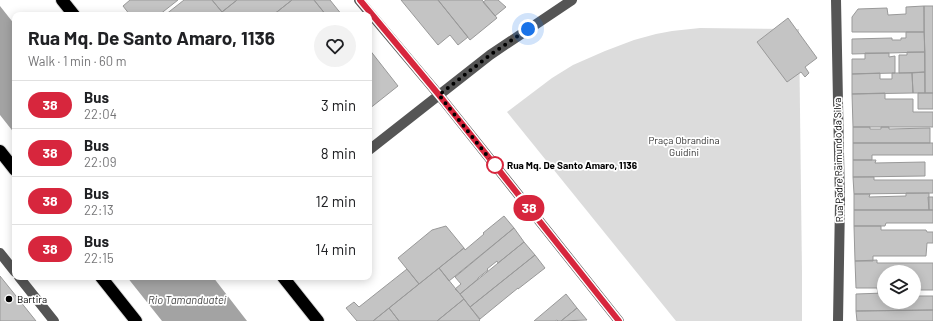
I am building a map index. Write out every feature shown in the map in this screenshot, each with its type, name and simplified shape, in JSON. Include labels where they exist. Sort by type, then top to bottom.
[{"type":"highway","points":[[62,0],[72,12]]},
{"type":"highway","points":[[0,151],[12,166]]},
{"type":"highway","points":[[103,280],[136,321]]},
{"type":"highway","points":[[285,280],[318,321]]},
{"type":"street","points":[[360,0],[370,12]]},
{"type":"street","points":[[372,148],[490,55],[572,0]]},
{"type":"street","name":"Rua Padre Raimundo da Silva","points":[[836,0],[840,203],[838,321]]},
{"type":"street","points":[[372,14],[439,95],[619,321]]},
{"type":"street","points":[[0,253],[12,268]]},
{"type":"street","points":[[21,280],[54,321]]},
{"type":"green space","name":"Praça Obrandina Guidini","points":[[700,28],[799,29],[802,321],[676,321],[507,112],[552,78],[573,65],[605,51],[634,40],[656,34]]},
{"type":"water","points":[[0,6],[12,21],[12,130],[0,115]]},
{"type":"water","name":"Rio Tamanduateí","points":[[129,280],[215,280],[247,321],[162,321]]},
{"type":"building","points":[[130,0],[178,0],[163,12],[128,12],[123,6]]},
{"type":"building","points":[[184,0],[212,0],[222,12],[169,12]]},
{"type":"building","points":[[212,0],[237,0],[222,12]]},
{"type":"building","points":[[237,0],[292,0],[277,12],[222,12]]},
{"type":"building","points":[[292,0],[314,0],[324,12],[277,12]]},
{"type":"building","points":[[314,0],[330,0],[340,12],[324,12]]},
{"type":"building","points":[[401,0],[438,0],[468,37],[458,45],[450,35],[438,45]]},
{"type":"building","points":[[438,0],[482,0],[497,18],[470,40]]},
{"type":"building","points":[[486,0],[498,0],[506,7],[495,16],[483,2]]},
{"type":"building","points":[[924,6],[924,32],[852,32],[852,17],[858,9],[887,8],[888,15],[906,14],[906,7]]},
{"type":"building","points":[[924,6],[933,6],[933,93],[925,93]]},
{"type":"building","points":[[788,18],[817,58],[805,67],[809,73],[805,77],[801,72],[787,82],[757,42]]},
{"type":"building","points":[[906,32],[924,32],[925,52],[852,54],[852,39],[892,38],[892,40],[901,40],[901,38],[906,38]]},
{"type":"building","points":[[907,52],[925,52],[925,72],[899,73],[899,55],[907,55]]},
{"type":"building","points":[[372,53],[398,86],[372,107]]},
{"type":"building","points":[[865,53],[889,53],[889,57],[895,56],[895,73],[852,74],[852,59],[865,59]]},
{"type":"building","points":[[925,72],[925,93],[913,93],[912,73]]},
{"type":"building","points":[[880,73],[880,79],[892,79],[892,73],[912,73],[913,93],[852,94],[852,74]]},
{"type":"building","points":[[885,93],[885,99],[913,99],[913,112],[933,112],[933,127],[853,127],[852,94]]},
{"type":"building","points":[[918,93],[933,93],[933,109],[918,109]]},
{"type":"building","points":[[853,127],[870,127],[870,129],[881,129],[881,127],[889,127],[889,129],[930,128],[930,143],[853,143]]},
{"type":"building","points":[[853,143],[933,143],[933,155],[872,155],[872,160],[853,160]]},
{"type":"building","points":[[853,160],[876,160],[875,163],[925,162],[925,176],[853,177]]},
{"type":"building","points":[[853,177],[874,177],[874,180],[933,180],[933,193],[854,194]]},
{"type":"building","points":[[906,193],[929,193],[929,210],[854,210],[854,194],[870,194],[869,197],[906,196]]},
{"type":"building","points":[[928,197],[933,197],[933,210],[929,210]]},
{"type":"building","points":[[854,210],[933,210],[933,223],[886,223],[885,226],[854,226]]},
{"type":"building","points":[[504,216],[514,228],[449,281],[439,268],[464,248],[465,250]]},
{"type":"building","points":[[446,226],[464,248],[419,284],[398,258],[432,230]]},
{"type":"building","points":[[854,226],[881,226],[881,230],[926,230],[927,232],[933,232],[933,243],[927,243],[926,256],[873,256],[873,261],[855,261]]},
{"type":"building","points":[[514,228],[524,242],[498,263],[497,261],[487,269],[488,270],[460,294],[455,289],[461,284],[455,277]]},
{"type":"building","points":[[524,242],[535,255],[470,307],[460,294]]},
{"type":"building","points":[[535,255],[545,268],[480,319],[470,307]]},
{"type":"building","points":[[877,260],[877,263],[933,263],[933,290],[921,290],[921,265],[877,265],[877,288],[856,288],[855,261]]},
{"type":"building","points":[[439,268],[464,299],[437,321],[399,321],[389,308]]},
{"type":"building","points":[[407,269],[419,284],[373,321],[357,321],[346,308],[354,302],[359,307]]},
{"type":"building","name":"Bartira","points":[[0,276],[36,321],[0,321]]},
{"type":"building","points":[[877,293],[877,309],[921,309],[921,296],[933,296],[933,310],[856,311],[856,294]]},
{"type":"building","points":[[566,294],[577,308],[561,321],[534,321]]},
{"type":"building","points":[[464,299],[480,320],[479,321],[437,321]]},
{"type":"building","points":[[389,308],[399,321],[373,321]]},
{"type":"building","points":[[577,308],[587,320],[561,321]]},
{"type":"building","points":[[933,310],[933,321],[857,321],[856,311]]},
{"type":"bus line","name":"38","points":[[360,0],[370,12]]},
{"type":"bus line","name":"38","points":[[372,14],[439,95],[619,321]]},
{"type":"place","name":"Rua Mq. De Santo Amaro, 1136","points":[[495,165]]},
{"type":"place","name":"Bartira","points":[[9,299]]},
{"type":"route","points":[[495,165],[497,168],[439,95],[490,55],[528,29]]}]
